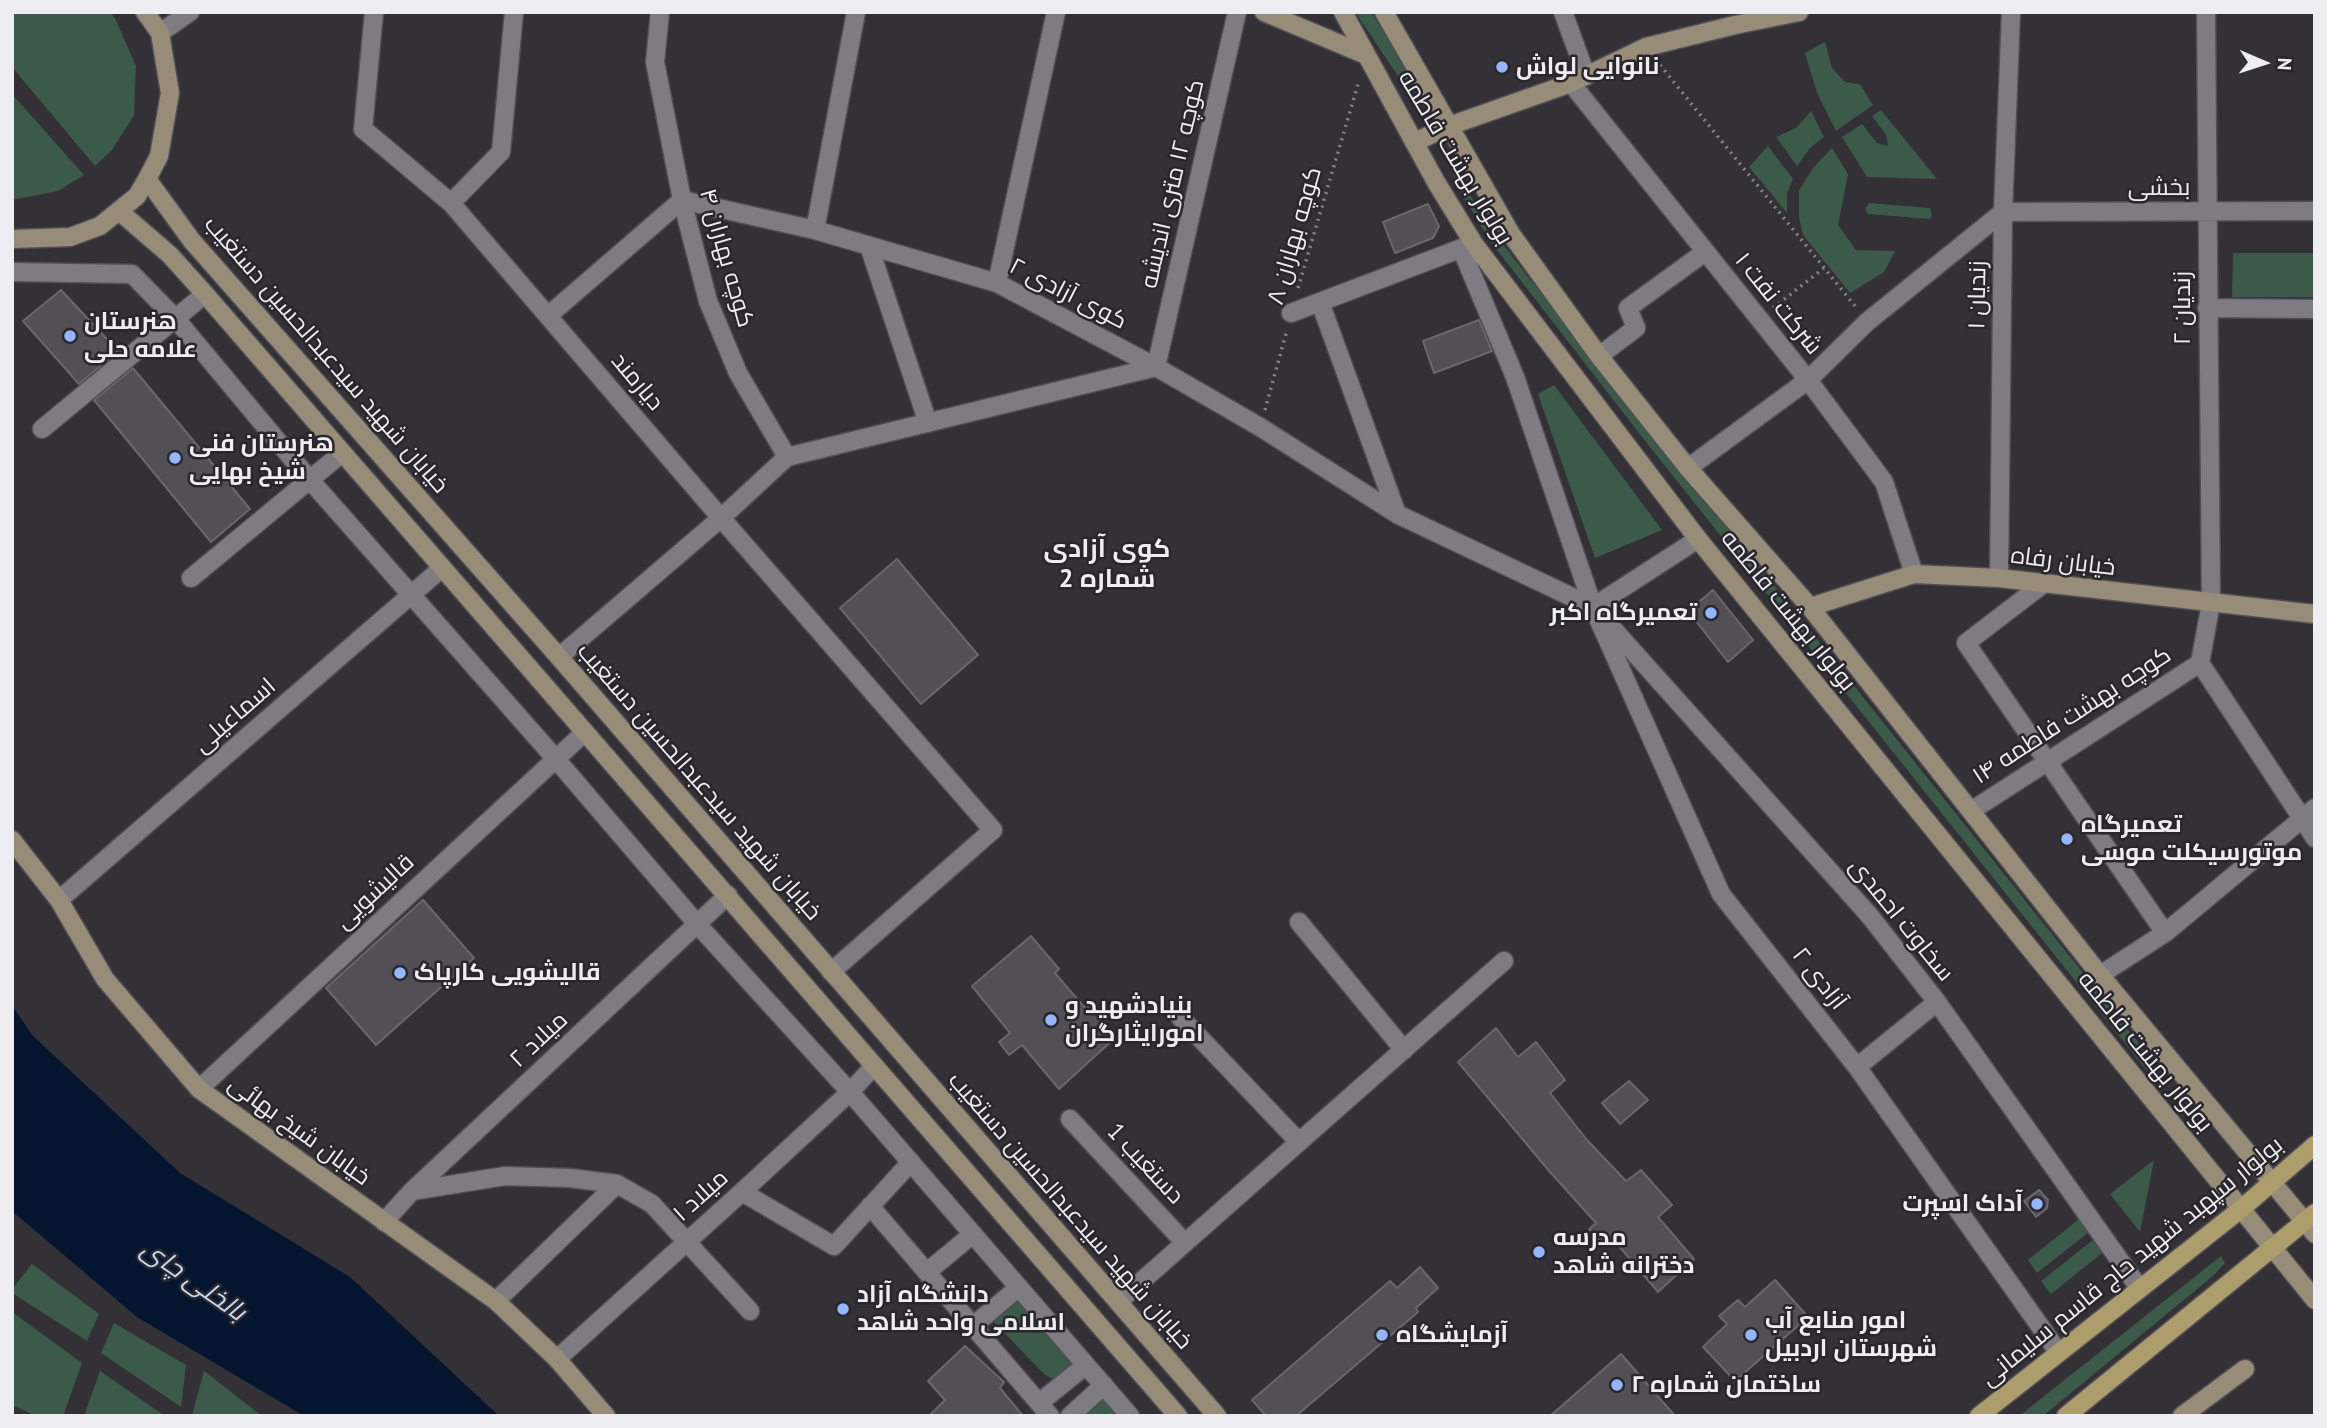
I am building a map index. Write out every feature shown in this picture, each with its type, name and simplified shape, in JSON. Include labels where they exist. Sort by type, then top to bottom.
[{"type":"main road","points":[[12,239],[70,237],[100,226],[120,212],[147,178],[159,156],[170,93],[160,33],[145,12]]},
{"type":"main road","points":[[1264,12],[1366,55]]},
{"type":"main road","name":"بولوار بهشت فاطمه","points":[[1343,12],[1415,142],[1467,246],[1698,539],[2315,1300]]},
{"type":"main road","name":"بولوار بهشت فاطمه","points":[[1384,12],[1511,234],[1599,356],[1688,468],[1810,607],[2101,975],[2272,1183],[2312,1223]]},
{"type":"main road","points":[[1415,142],[1449,125],[1579,79],[1646,47],[1732,18],[1799,12]]},
{"type":"main road","name":"خیابان شهید سیدعبدالحسین دستغیب","points":[[147,178],[192,241],[559,657],[1217,1416]]},
{"type":"main road","points":[[120,212],[170,255],[205,294],[1178,1416]]},
{"type":"main road","name":"خیابان رفاه","points":[[1810,607],[1914,574],[1999,579],[2315,614]]},
{"type":"main road","name":"خیابان شیخ بهائی","points":[[12,840],[59,900],[105,979],[199,1089],[496,1301],[557,1359],[606,1416]]},
{"type":"main road","name":"بولوار سپهبد شهید حاج قاسم سلیمانی","points":[[1979,1416],[2241,1209],[2315,1145]]},
{"type":"main road","points":[[2066,1416],[2272,1246],[2312,1223]]},
{"type":"main road","points":[[2182,1416],[2245,1369]]},
{"type":"street","points":[[160,33],[190,12]]},
{"type":"street","name":"دیارمند","points":[[374,12],[363,129],[451,203],[720,518],[993,830],[831,972]]},
{"type":"street","points":[[451,203],[502,152],[514,12]]},
{"type":"street","name":"کوچه بهاران ۴","points":[[660,12],[655,61],[682,200],[708,301],[738,373],[787,457]]},
{"type":"street","points":[[814,230],[856,12]]},
{"type":"street","points":[[997,283],[1056,12]]},
{"type":"street","name":"کوچه ۱۲ متری اندیشه","points":[[1156,367],[1237,12]]},
{"type":"street","name":"شرکت نفت ۱","points":[[1563,12],[1579,79],[1705,253],[1808,380],[1884,482],[1914,574]]},
{"type":"street","name":"زندیان ۱","points":[[1999,579],[2003,212],[2011,12]]},
{"type":"street","name":"زندیان ۲","points":[[2200,663],[2211,603],[2206,12]]},
{"type":"street","points":[[549,315],[682,200]]},
{"type":"street","name":"کوی آزادی ۲","points":[[682,200],[814,230],[997,283],[1156,367],[1260,427],[1397,514],[1593,607]]},
{"type":"street","name":"بخشی","points":[[2003,212],[2315,211]]},
{"type":"street","points":[[1688,468],[1808,380],[1867,321],[2003,212]]},
{"type":"street","points":[[869,246],[928,422]]},
{"type":"street","points":[[1291,313],[1467,246]]},
{"type":"street","name":"آزادی ۲","points":[[1467,246],[1515,377],[1593,607],[1721,894],[1857,1067],[2059,1353]]},
{"type":"street","points":[[1599,356],[1636,328],[1628,308],[1705,253]]},
{"type":"street","points":[[12,272],[132,274],[175,318],[410,596],[555,758],[698,925],[850,1092],[1130,1416]]},
{"type":"street","points":[[42,429],[205,294]]},
{"type":"street","points":[[1320,302],[1397,514]]},
{"type":"street","points":[[2207,308],[2315,309]]},
{"type":"street","points":[[559,657],[787,457],[1156,367]]},
{"type":"street","points":[[191,578],[342,453]]},
{"type":"street","points":[[1593,607],[1698,539]]},
{"type":"street","name":"اسماعیلی","points":[[59,900],[442,568]]},
{"type":"street","points":[[2043,584],[1965,643],[2165,933]]},
{"type":"street","name":"سخاوت احمدی","points":[[1593,607],[1869,915],[1937,1002],[2140,1289]]},
{"type":"street","points":[[2200,663],[2308,813],[2315,838]]},
{"type":"street","name":"کوچه بهشت فاطمه ۱۴","points":[[1971,811],[2200,663]]},
{"type":"street","name":"قالیشویی","points":[[199,1089],[585,732]]},
{"type":"street","points":[[2101,975],[2165,933],[2308,813]]},
{"type":"street","name":"میلاد ۲","points":[[384,1222],[412,1191],[728,895]]},
{"type":"street","points":[[1299,922],[1404,1050]]},
{"type":"street","points":[[1118,1302],[1504,961]]},
{"type":"street","points":[[1857,1067],[1937,1002]]},
{"type":"street","points":[[1180,1017],[1299,1142]]},
{"type":"street","name":"میلاد ۱","points":[[557,1359],[742,1192],[850,1092],[874,1066]]},
{"type":"street","name":"دستغیب 1","points":[[1070,1119],[1185,1243]]},
{"type":"street","points":[[742,1192],[834,1246],[911,1162]]},
{"type":"street","points":[[412,1191],[505,1177],[570,1178],[617,1184],[652,1204],[750,1311]]},
{"type":"street","points":[[496,1301],[617,1184]]},
{"type":"street","points":[[870,1206],[1045,1409],[1086,1365]]},
{"type":"street","points":[[927,1272],[973,1234]]},
{"type":"street","points":[[973,1326],[1019,1287]]},
{"type":"street","points":[[1070,1416],[1104,1385]]},
{"type":"path","points":[[1646,47],[1867,321]]},
{"type":"path","name":"کوچه بهاران ۸","points":[[1260,427],[1366,55]]},
{"type":"path","points":[[1759,320],[1824,268]]},
{"type":"green space","points":[[12,12],[110,12],[115,18],[136,66],[134,115],[112,150],[95,166],[12,67]]},
{"type":"green space","points":[[1355,12],[1371,12],[1415,83],[1413,86],[1402,82]]},
{"type":"green space","points":[[1825,42],[1832,68],[1845,82],[1860,84],[1873,105],[1836,131],[1817,93],[1805,53]]},
{"type":"green space","points":[[12,94],[84,175],[58,191],[12,200]]},
{"type":"green space","points":[[1881,110],[1937,179],[1867,177],[1842,137],[1862,124],[1877,143],[1888,146],[1886,135],[1872,116]]},
{"type":"green space","points":[[1811,111],[1824,137],[1811,147],[1797,166],[1776,137],[1796,128]]},
{"type":"green space","points":[[1768,146],[1793,179],[1787,193],[1787,213],[1749,167]]},
{"type":"green space","points":[[1832,148],[1848,174],[1838,225],[1856,250],[1895,251],[1884,272],[1850,293],[1803,235],[1799,217],[1799,190],[1813,168]]},
{"type":"green space","points":[[1455,172],[1496,235],[1529,278],[2154,1062],[2158,1073],[2156,1076],[2151,1076],[1646,442],[1490,241],[1457,186],[1453,174]]},
{"type":"green space","points":[[1869,203],[1930,208],[1932,214],[1930,219],[1868,214],[1865,209]]},
{"type":"green space","points":[[2233,253],[2315,253],[2315,297],[2232,297]]},
{"type":"green space","points":[[1554,385],[1662,530],[1595,558],[1538,394]]},
{"type":"green space","points":[[2154,1160],[2140,1232],[2110,1194]]},
{"type":"green space","points":[[2084,1215],[2094,1228],[2037,1273],[2028,1260]]},
{"type":"green space","points":[[2098,1236],[2107,1249],[2051,1294],[2041,1281]]},
{"type":"green space","points":[[2221,1256],[2225,1263],[2213,1276],[2043,1416],[2019,1416]]},
{"type":"green space","points":[[32,1264],[99,1314],[87,1341],[12,1293],[12,1289]]},
{"type":"green space","points":[[1023,1295],[1081,1364],[1058,1379],[1043,1373],[994,1322]]},
{"type":"green space","points":[[12,1312],[82,1363],[63,1416],[36,1416],[12,1405]]},
{"type":"green space","points":[[114,1323],[186,1365],[181,1407],[101,1353]]},
{"type":"green space","points":[[100,1371],[165,1416],[84,1416]]},
{"type":"green space","points":[[204,1371],[262,1416],[192,1415]]},
{"type":"green space","points":[[1108,1394],[1127,1416],[1085,1416],[1089,1409]]},
{"type":"water","name":"بالخلی چای","points":[[12,1006],[33,1036],[180,1173],[350,1277],[499,1416],[304,1416],[137,1317],[12,1211]]},
{"type":"building","points":[[1428,204],[1439,226],[1433,238],[1395,253],[1383,222]]},
{"type":"building","name":"هنرستان علامه حلی","points":[[61,290],[118,351],[79,384],[23,321]]},
{"type":"building","points":[[1479,320],[1492,351],[1434,373],[1423,341]]},
{"type":"building","name":"هنرستان فنی شیخ بهایی","points":[[133,368],[250,509],[211,542],[94,400]]},
{"type":"building","points":[[897,559],[978,655],[921,704],[840,608]]},
{"type":"building","points":[[1713,590],[1753,640],[1728,662],[1688,611]]},
{"type":"building","name":"قالیشویی کارپاک","points":[[423,900],[474,958],[376,1045],[326,988]]},
{"type":"building","name":"بنیادشهید و امورایثارگران","points":[[1031,936],[1059,969],[1055,973],[1084,1007],[1089,1003],[1116,1037],[1059,1089],[1022,1045],[1009,1055],[999,1042],[1010,1033],[972,986]]},
{"type":"building","points":[[1496,1028],[1518,1057],[1536,1042],[1565,1080],[1550,1093],[1587,1140],[1626,1181],[1641,1170],[1672,1205],[1658,1217],[1694,1259],[1658,1292],[1612,1238],[1603,1245],[1589,1229],[1596,1223],[1458,1062]]},
{"type":"building","points":[[1629,1081],[1648,1100],[1620,1124],[1602,1103]]},
{"type":"building","name":"آداک اسپرت","points":[[2039,1190],[2048,1200],[2047,1208],[2036,1217],[2024,1201]]},
{"type":"building","points":[[1420,1267],[1438,1288],[1416,1308],[1418,1312],[1296,1416],[1266,1416],[1252,1400],[1390,1281],[1397,1288]]},
{"type":"building","name":"امور منابع آب شهرستان اردبیل","points":[[1775,1280],[1808,1317],[1735,1381],[1703,1347],[1727,1324],[1719,1316],[1738,1300],[1745,1307]]},
{"type":"building","points":[[965,1346],[1004,1382],[1000,1388],[1023,1416],[929,1416],[945,1400],[928,1381]]},
{"type":"building","name":"ساختمان شماره ۲","points":[[1621,1354],[1675,1416],[1550,1416]]},
{"type":"place","name":"نانوایی لواش","points":[[1502,67]]},
{"type":"place","name":"هنرستان علامه حلی","points":[[70,336]]},
{"type":"place","name":"هنرستان فنی شیخ بهایی","points":[[175,458]]},
{"type":"place","name":"تعمیرگاه اکبر","points":[[1711,613]]},
{"type":"place","name":"تعمیرگاه موتورسیکلت موسی","points":[[2067,839]]},
{"type":"place","name":"قالیشویی کارپاک","points":[[400,973]]},
{"type":"place","name":"بنیادشهید و امورایثارگران","points":[[1051,1020]]},
{"type":"place","name":"آداک اسپرت","points":[[2037,1204]]},
{"type":"place","name":"مدرسه دخترانه شاهد","points":[[1539,1252]]},
{"type":"place","name":"دانشگاه آزاد اسلامی واحد شاهد","points":[[843,1309]]},
{"type":"place","name":"آزمایشگاه","points":[[1382,1335]]},
{"type":"place","name":"امور منابع آب شهرستان اردبیل","points":[[1751,1335]]},
{"type":"place","name":"ساختمان شماره ۲","points":[[1617,1385]]},
{"type":"district","name":"کوی آزادی شماره 2","points":[[1107,565]]}]
